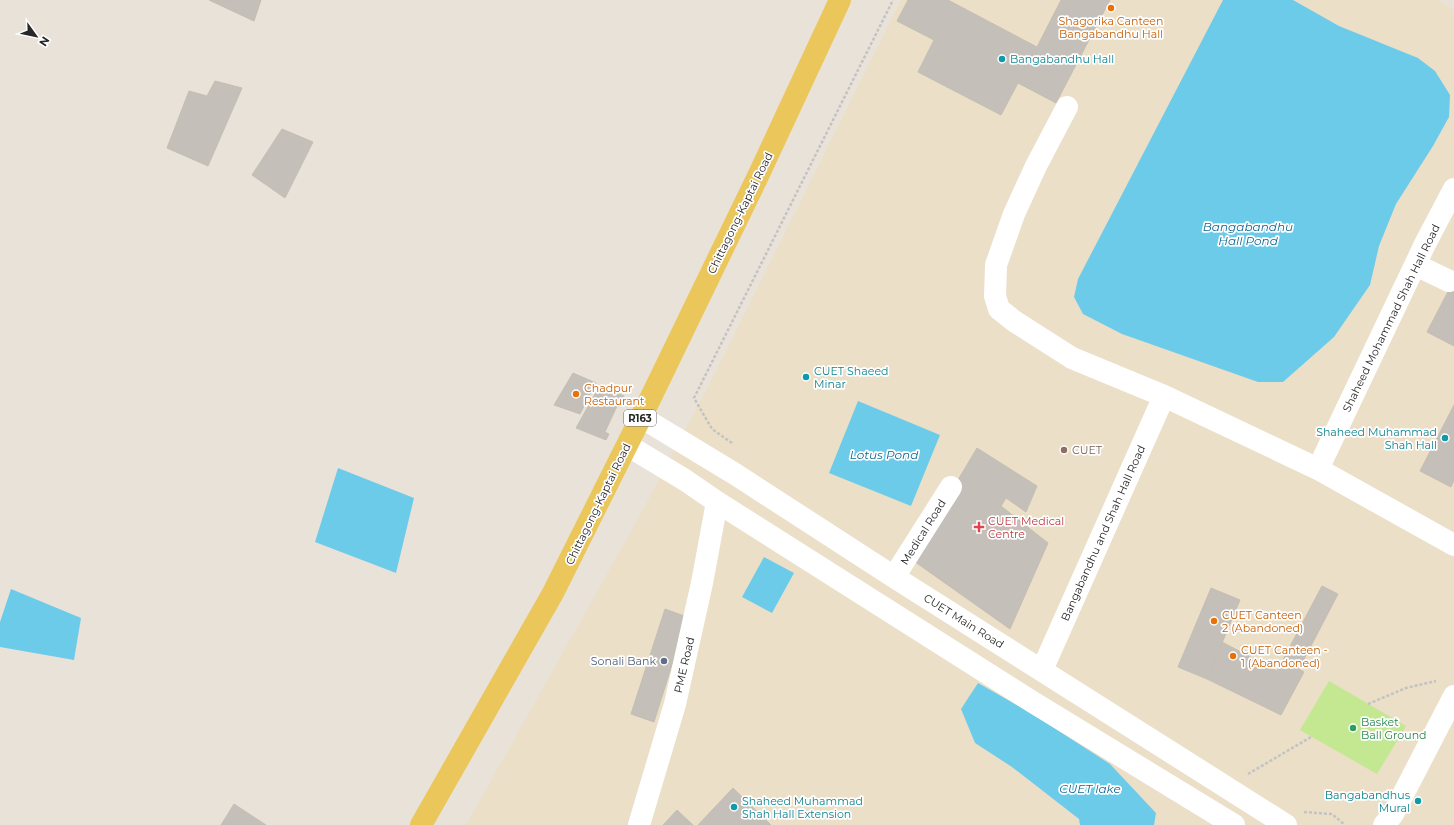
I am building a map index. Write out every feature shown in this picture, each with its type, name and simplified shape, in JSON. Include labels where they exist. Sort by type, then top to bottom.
[{"type":"main road","name":"Chittagong-Kaptai Road","points":[[421,825],[553,593],[626,444],[641,417],[759,174],[840,0]]},
{"type":"lane","points":[[1067,107],[1036,166],[1014,214],[996,265],[995,296],[999,309],[1014,321],[1072,358],[1156,393],[1318,469],[1454,545]]},
{"type":"lane","name":"Shaheed Mohammad Shah Hall Road","points":[[1318,469],[1454,189]]},
{"type":"lane","points":[[1416,265],[1449,281]]},
{"type":"lane","name":"Bangabandhu and Shah Hall Road","points":[[1042,670],[1156,393]]},
{"type":"lane","name":"CUET Main Road","points":[[641,417],[735,474],[894,578],[1286,825]]},
{"type":"lane","points":[[626,444],[685,480],[717,502],[1031,701],[1234,825]]},
{"type":"lane","name":"Medical Road","points":[[894,578],[951,487]]},
{"type":"lane","name":"PME Road","points":[[639,825],[675,704],[702,582],[717,502]]},
{"type":"lane","points":[[1384,825],[1393,814],[1447,688]]},
{"type":"path","points":[[736,446],[712,428],[694,398],[893,0]]},
{"type":"path","points":[[1368,704],[1406,688],[1447,688]]},
{"type":"path","points":[[1226,786],[1311,737]]},
{"type":"shaded area","name":"CUET","points":[[901,0],[1437,0],[1454,10],[1454,825],[466,825],[639,517],[710,383]]},
{"type":"green space","name":"Basket Ball Ground","points":[[1329,681],[1406,726],[1377,774],[1300,730]]},
{"type":"water","name":"Bangabandhu Hall Pond","points":[[1223,0],[1293,0],[1339,26],[1418,58],[1435,71],[1450,95],[1449,117],[1433,146],[1396,204],[1379,246],[1370,285],[1334,337],[1283,382],[1258,382],[1122,334],[1083,314],[1074,297],[1078,279]]},
{"type":"water","name":"Lotus Pond","points":[[858,401],[940,435],[911,506],[829,473]]},
{"type":"water","points":[[338,468],[414,498],[396,573],[315,542]]},
{"type":"water","points":[[764,557],[794,573],[772,613],[742,597]]},
{"type":"water","points":[[11,589],[81,618],[74,660],[0,647],[0,622]]},
{"type":"water","name":"CUET lake","points":[[978,683],[1031,713],[1110,764],[1156,813],[1154,825],[1080,825],[1079,819],[1012,767],[975,743],[961,709]]},
{"type":"building","points":[[209,0],[261,0],[254,21]]},
{"type":"building","name":"Bangabandhu Hall","points":[[908,0],[948,0],[1037,47],[1061,0],[1110,0],[1056,103],[1018,83],[1001,115],[918,72],[934,40],[897,21]]},
{"type":"building","points":[[215,81],[242,88],[208,166],[167,148],[189,91],[207,96]]},
{"type":"building","points":[[282,129],[313,142],[285,198],[252,175]]},
{"type":"building","points":[[1454,280],[1454,346],[1427,332]]},
{"type":"building","name":"Chadpur Restaurant","points":[[573,373],[596,383],[580,414],[554,405]]},
{"type":"building","points":[[600,385],[624,396],[619,407],[617,406],[605,432],[609,434],[606,440],[576,428]]},
{"type":"building","name":"Shaheed Muhammad Shah Hall","points":[[1454,405],[1454,480],[1451,487],[1420,471]]},
{"type":"building","name":"CUET Medical Centre","points":[[977,448],[1037,486],[1026,512],[1006,498],[1001,506],[1048,543],[1010,629],[911,559]]},
{"type":"building","name":"CUET Canteen - 1 (Abandoned)","points":[[1322,586],[1338,594],[1299,669],[1304,672],[1281,715],[1207,679],[1222,642],[1277,671]]},
{"type":"building","name":"CUET Canteen 2 (Abandoned)","points":[[1211,588],[1240,600],[1207,679],[1178,667]]},
{"type":"building","points":[[665,609],[687,617],[654,722],[631,714]]},
{"type":"building","name":"Shaheed Muhammad Shah Hall Extension","points":[[733,788],[771,825],[698,825]]},
{"type":"building","points":[[234,804],[266,825],[221,825]]},
{"type":"building","points":[[677,810],[693,825],[663,825]]},
{"type":"place","name":"Shagorika Canteen Bangabandhu Hall","points":[[1111,8]]},
{"type":"place","name":"Bangabandhu Hall","points":[[1002,59]]},
{"type":"place","name":"CUET Shaeed Minar","points":[[806,377]]},
{"type":"place","name":"Chadpur Restaurant","points":[[576,394]]},
{"type":"place","name":"Shaheed Muhammad Shah Hall","points":[[1445,438]]},
{"type":"place","name":"CUET","points":[[1064,450]]},
{"type":"place","name":"CUET Medical Centre","points":[[979,527]]},
{"type":"place","name":"CUET Canteen 2 (Abandoned)","points":[[1214,621]]},
{"type":"place","name":"CUET Canteen - 1 (Abandoned)","points":[[1233,656]]},
{"type":"place","name":"Sonali Bank","points":[[664,661]]},
{"type":"place","name":"Basket Ball Ground","points":[[1353,728]]},
{"type":"place","name":"Bangabandhus Mural","points":[[1418,801]]},
{"type":"place","name":"Shaheed Muhammad Shah Hall Extension","points":[[734,807]]}]
